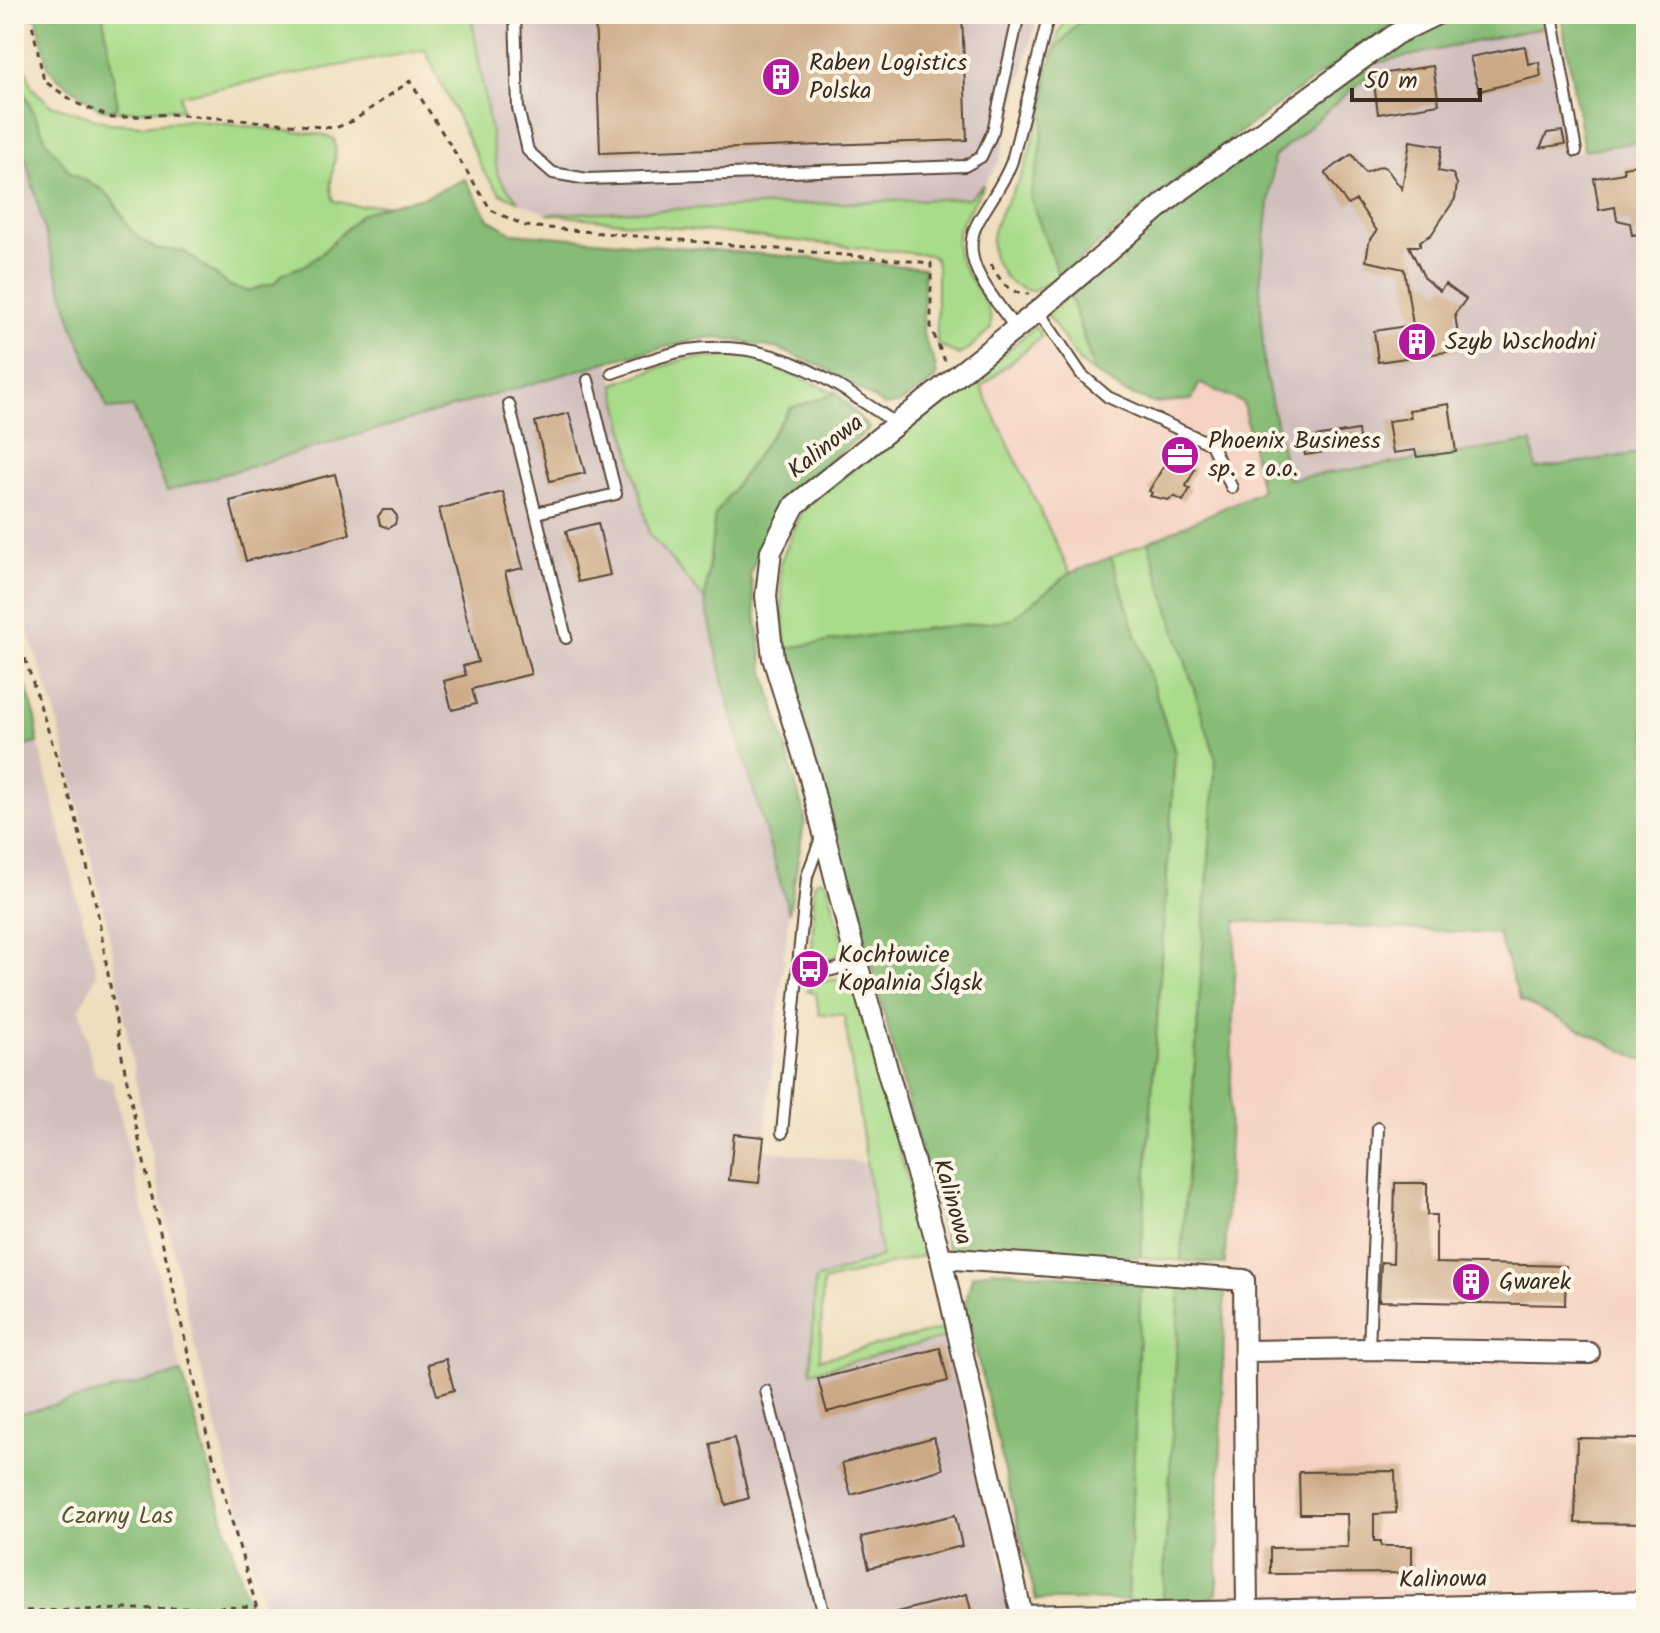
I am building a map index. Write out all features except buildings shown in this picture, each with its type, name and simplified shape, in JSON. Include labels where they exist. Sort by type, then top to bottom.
[{"type":"street","name":"Kalinowa","points":[[1437,14],[1396,34],[1185,186],[1039,302],[1016,329],[795,505],[771,551],[766,596],[773,658],[809,774],[856,960],[941,1258],[1022,1616],[1646,1602]]},
{"type":"street","points":[[941,1258],[1244,1280],[1247,1611]]},
{"type":"street","points":[[1245,1351],[1369,1349],[1589,1353]]},
{"type":"lane","points":[[515,14],[518,108],[528,151],[553,173],[587,179],[965,166],[981,157],[993,131],[1019,14]]},
{"type":"lane","points":[[1016,329],[974,267],[971,239],[1012,161],[1049,14]]},
{"type":"lane","points":[[1552,14],[1576,151]]},
{"type":"lane","points":[[1039,302],[1082,375],[1108,397],[1211,444],[1232,488]]},
{"type":"lane","points":[[612,373],[688,350],[750,348],[817,372],[897,424]]},
{"type":"lane","points":[[536,513],[616,494],[588,380]]},
{"type":"lane","points":[[509,404],[566,638]]},
{"type":"lane","points":[[782,1133],[807,876],[823,833]]},
{"type":"lane","points":[[799,954],[810,969],[825,973],[856,960]]},
{"type":"lane","points":[[1369,1349],[1378,1128]]},
{"type":"lane","points":[[766,1391],[825,1619]]},
{"type":"path","points":[[30,14],[44,81],[76,103],[112,118],[170,114],[335,128],[353,121],[410,81],[491,210],[526,226],[931,263],[931,328],[946,364],[956,376]]},
{"type":"path","points":[[989,261],[998,277],[1015,292],[1039,302]]},
{"type":"path","points":[[14,624],[75,814],[97,909],[122,1056],[144,1160],[207,1435],[260,1619]]},
{"type":"path","points":[[14,1611],[256,1607]]},
{"type":"shaded area","points":[[471,14],[1038,14],[999,162],[984,184],[969,198],[547,214],[518,201],[496,174]]},
{"type":"shaded area","points":[[1545,27],[1570,152],[1646,141],[1646,452],[1536,469],[1531,442],[1288,479],[1264,368],[1260,285],[1274,158],[1371,72],[1371,64]]},
{"type":"shaded area","points":[[14,111],[74,329],[107,409],[133,407],[167,491],[609,361],[649,534],[705,600],[727,697],[789,913],[763,1150],[866,1163],[881,1257],[815,1280],[811,1371],[947,1337],[1015,1619],[267,1619],[194,1342],[141,1109],[107,922],[54,707],[14,592]]},
{"type":"shaded area","points":[[1042,336],[1070,382],[1093,404],[1142,428],[1150,416],[1153,403],[1191,400],[1199,382],[1243,403],[1261,492],[1070,573],[981,386]]},
{"type":"shaded area","points":[[38,743],[97,974],[80,1009],[95,1074],[112,1080],[182,1373],[14,1415],[14,748]]},
{"type":"shaded area","points":[[1236,921],[1498,934],[1520,1000],[1646,1062],[1646,1619],[1216,1619]]},
{"type":"green space","points":[[36,14],[103,14],[118,106],[110,110],[100,109],[54,75],[48,67]]},
{"type":"green space","points":[[102,14],[471,14],[498,176],[518,201],[501,194],[484,172],[425,50],[180,95],[182,110],[110,110],[118,106]]},
{"type":"green space","points":[[1068,14],[1178,14],[1130,20],[1110,17],[1055,50]]},
{"type":"green space","points":[[1178,14],[1408,14],[1186,172],[1059,277],[1030,197],[1041,151],[1048,66],[1055,50],[1077,24],[1095,15],[1130,20]]},
{"type":"green space","points":[[1455,14],[1544,14],[1545,27],[1371,64],[1372,72],[1274,157],[1260,285],[1264,368],[1288,479],[1532,442],[1536,469],[1646,452],[1646,1062],[1520,1000],[1498,934],[1236,921],[1225,1264],[1181,1261],[1216,759],[1148,542],[1261,491],[1243,403],[1200,383],[1191,400],[1153,403],[1124,392],[1095,373],[1070,295],[1176,200],[1403,36]]},
{"type":"green space","points":[[1561,14],[1646,14],[1646,141],[1584,150]]},
{"type":"green space","points":[[14,18],[16,36],[32,88],[51,105],[109,123],[142,125],[190,120],[325,135],[334,139],[331,185],[334,201],[357,206],[390,204],[361,214],[320,255],[284,273],[274,283],[248,291],[232,287],[183,251],[156,249],[141,239],[129,228],[112,199],[101,189],[71,173],[59,160],[47,142],[14,71]]},
{"type":"green space","points":[[14,71],[47,142],[71,173],[101,189],[112,199],[129,228],[141,239],[156,249],[183,251],[232,287],[249,291],[274,283],[284,273],[320,255],[361,214],[425,197],[465,179],[489,219],[513,233],[924,268],[923,333],[936,367],[936,379],[898,404],[885,406],[825,368],[779,349],[722,338],[699,339],[609,361],[167,491],[133,407],[108,409],[74,329],[14,113]]},
{"type":"green space","points":[[1047,83],[1041,151],[1030,197],[1059,277],[1032,291],[1012,284],[1006,278],[993,254],[992,241],[999,216],[1032,146]]},
{"type":"green space","points":[[984,184],[959,229],[957,243],[964,268],[986,303],[991,328],[968,350],[958,355],[937,344],[937,266],[935,258],[929,255],[547,214],[969,198]]},
{"type":"green space","points":[[1070,295],[1095,373],[1079,361],[1047,314]]},
{"type":"green space","points":[[1035,326],[1042,336],[981,387],[1070,573],[1010,620],[785,648],[780,563],[804,507],[976,378]]},
{"type":"green space","points":[[747,356],[837,393],[790,409],[715,515],[705,600],[649,534],[614,384],[685,359]]},
{"type":"green space","points":[[837,393],[870,429],[779,501],[750,573],[764,669],[805,818],[789,913],[727,697],[705,600],[715,515],[790,408]]},
{"type":"green space","points":[[1148,542],[1216,759],[1181,1261],[1141,1257],[1175,753],[1111,557]]},
{"type":"green space","points":[[1111,557],[1175,753],[1141,1257],[948,1250],[785,648],[1010,620],[1070,573]]},
{"type":"green space","points":[[14,649],[36,718],[38,743],[14,748]]},
{"type":"green space","points":[[821,879],[827,883],[843,941],[841,953],[826,959],[812,953],[814,888],[815,882]]},
{"type":"green space","points":[[843,980],[855,990],[928,1254],[823,1282],[820,1359],[947,1328],[947,1337],[811,1372],[815,1280],[881,1257],[844,1015],[819,1014],[816,994],[807,991],[815,984]]},
{"type":"green space","points":[[992,1270],[1141,1283],[1128,1600],[1036,1600],[965,1305],[972,1276]]},
{"type":"green space","points":[[1141,1283],[1180,1288],[1163,1600],[1128,1600]]},
{"type":"green space","points":[[1180,1288],[1225,1288],[1217,1594],[1207,1600],[1163,1600]]},
{"type":"green space","name":"Czarny Las","points":[[182,1373],[252,1619],[14,1619],[14,1415]]},
{"type":"place","name":"Raben Logistics Polska","points":[[781,77]]},
{"type":"place","name":"Szyb Wschodni","points":[[1417,342]]},
{"type":"place","name":"Phoenix Business sp. z o.o.","points":[[1180,455]]},
{"type":"place","name":"Kochłowice Kopalnia Śląsk","points":[[810,969]]},
{"type":"place","name":"Gwarek","points":[[1471,1282]]}]
